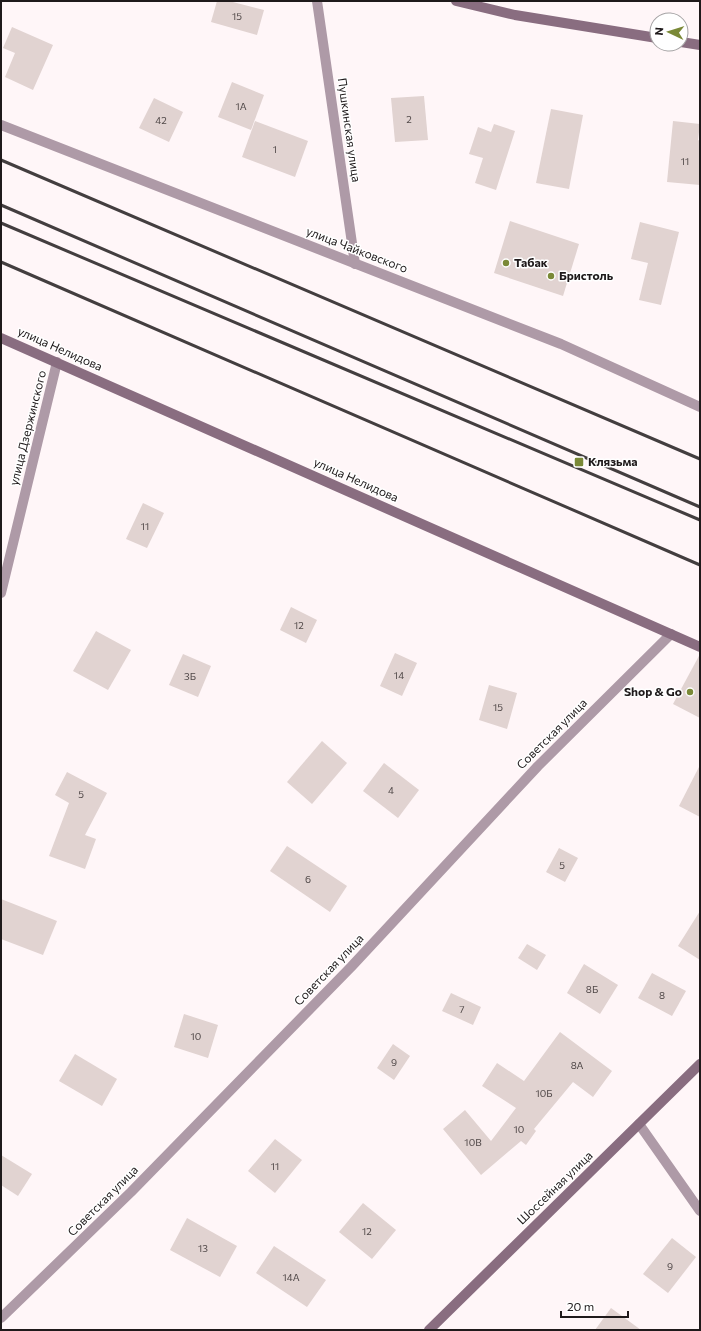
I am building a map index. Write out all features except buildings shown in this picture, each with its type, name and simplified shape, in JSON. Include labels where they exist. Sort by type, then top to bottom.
[{"type":"main road","points":[[456,1],[515,15],[649,37]]},
{"type":"main road","points":[[689,43],[700,45]]},
{"type":"main road","name":"улица Нелидова","points":[[1,338],[700,647]]},
{"type":"main road","name":"Шоссейная улица","points":[[429,1330],[700,1064]]},
{"type":"street","name":"Пушкинская улица","points":[[317,1],[355,264]]},
{"type":"street","name":"улица Чайковского","points":[[1,125],[561,344],[700,406]]},
{"type":"street","name":"улица Дзержинского","points":[[1,593],[57,362]]},
{"type":"street","name":"Советская улица","points":[[1,1318],[153,1170],[351,967],[538,766],[671,634]]},
{"type":"street","points":[[639,1124],[700,1211]]},
{"type":"railway","points":[[1,160],[700,459]]},
{"type":"railway","points":[[1,205],[700,507]]},
{"type":"railway","points":[[1,223],[700,520]]},
{"type":"railway","points":[[1,262],[700,565]]},
{"type":"place","name":"Табак","points":[[506,263]]},
{"type":"place","name":"Бристоль","points":[[551,276]]},
{"type":"place","name":"Клязьма","points":[[579,462]]},
{"type":"place","name":"Shop & Go","points":[[690,692]]}]
